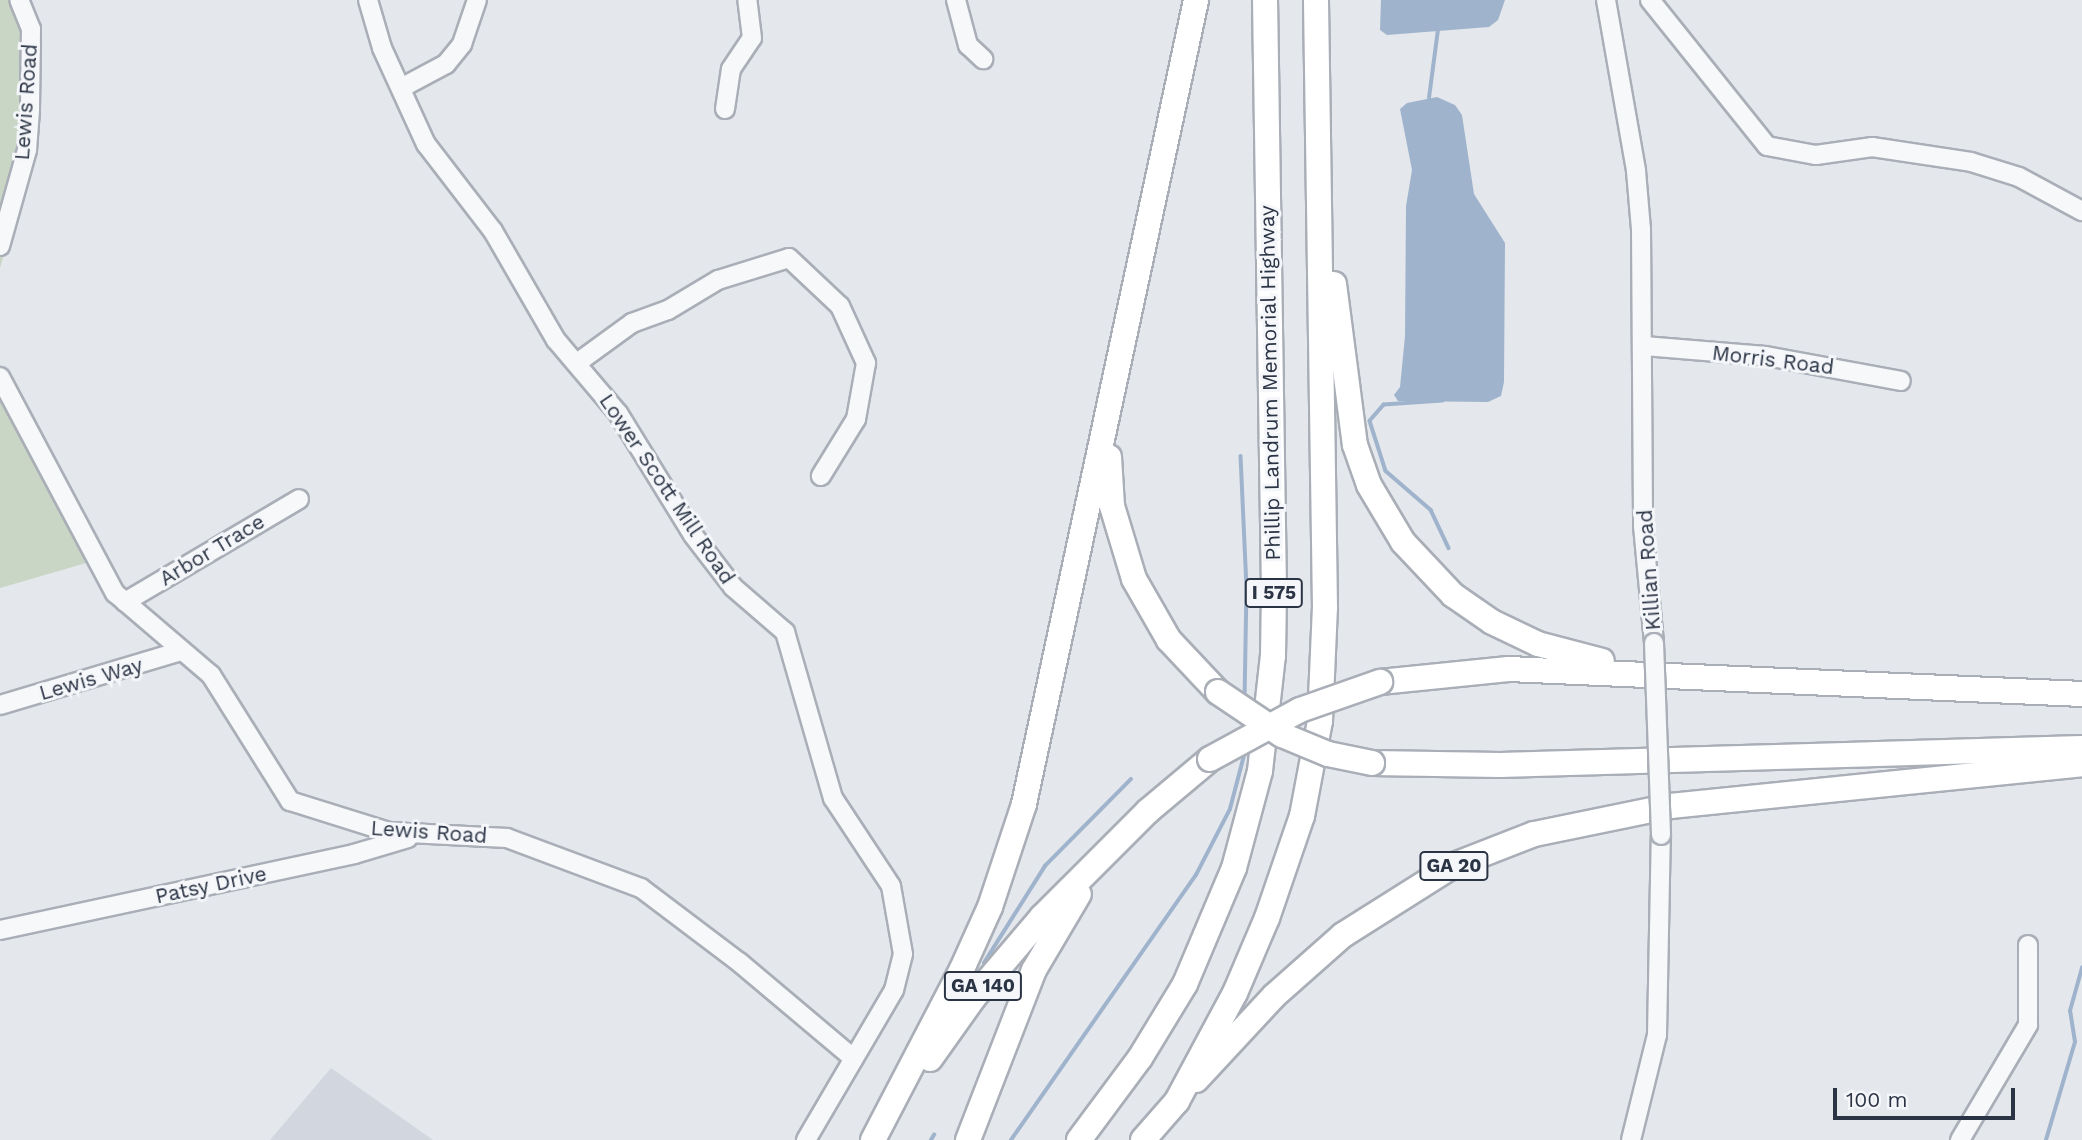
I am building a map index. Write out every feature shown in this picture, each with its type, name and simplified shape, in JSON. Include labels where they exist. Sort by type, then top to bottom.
[{"type":"highway","points":[[874,1140],[962,969],[1013,843],[1035,762],[1196,0]]},
{"type":"highway","name":"Phillip Landrum Memorial Highway","points":[[1079,1140],[1140,1058],[1185,984],[1234,868],[1260,771],[1273,630],[1265,0]]},
{"type":"highway","name":"I 575","points":[[1143,1140],[1177,1101],[1235,993],[1267,918],[1302,816],[1320,721],[1325,608],[1316,0]]},
{"type":"highway","points":[[1318,140],[1350,421],[1361,466],[1391,524],[1434,578],[1492,622],[1538,644],[1647,672]]},
{"type":"highway","points":[[1109,418],[1112,506],[1133,579],[1169,640],[1218,692],[1282,735],[1328,754],[1372,763],[1500,765],[2082,748]]},
{"type":"highway","points":[[968,1140],[1034,970],[1110,847],[1210,759],[1300,710],[1380,682],[1474,670],[1647,672],[2082,694]]},
{"type":"highway","name":"GA 20","points":[[1177,1101],[1273,996],[1343,935],[1416,886],[1504,845],[1577,822],[1670,806],[2082,764]]},
{"type":"highway","name":"GA 140","points":[[874,1140],[974,997],[1110,847]]},
{"type":"street","name":"Lewis Road","points":[[0,246],[27,150],[31,29],[19,0]]},
{"type":"street","name":"Lower Scott Mill Road","points":[[368,0],[382,48],[426,144],[464,190],[556,340],[618,412],[693,535],[733,587],[785,632],[833,798],[891,886],[903,954],[894,990],[806,1140]]},
{"type":"street","points":[[401,88],[446,64],[462,44],[477,0]]},
{"type":"street","points":[[725,109],[731,69],[752,38],[747,0]]},
{"type":"street","points":[[956,0],[968,45],[984,59]]},
{"type":"street","name":"Killian Road","points":[[1606,0],[1636,171],[1644,346],[1643,526],[1654,643],[1661,835],[1657,1035],[1631,1140]]},
{"type":"street","points":[[1650,0],[1767,146],[1816,155],[1872,147],[1971,162],[2019,177],[2082,211]]},
{"type":"street","points":[[577,363],[632,323],[668,310],[718,281],[789,258],[840,306],[866,363],[856,419],[821,476]]},
{"type":"street","name":"Morris Road","points":[[1644,346],[1766,356],[1901,381]]},
{"type":"street","name":"Lewis Road","points":[[0,377],[115,593],[211,675],[290,802],[356,826],[421,834],[507,838],[641,888],[739,962],[854,1059]]},
{"type":"street","name":"Arbor Trace","points":[[125,601],[299,499]]},
{"type":"street","name":"Lewis Way","points":[[0,705],[181,651]]},
{"type":"street","name":"Patsy Drive","points":[[0,930],[355,854],[421,834]]},
{"type":"street","points":[[1961,1140],[2028,1025],[2028,945]]},
{"type":"shaded area","points":[[331,1068],[433,1140],[270,1140]]},
{"type":"green space","points":[[0,0],[22,0],[28,14],[20,195],[0,268]]},
{"type":"green space","points":[[0,378],[93,561],[0,588]]},
{"type":"water","points":[[1381,0],[1505,0],[1498,20],[1489,27],[1387,35],[1380,30]]},
{"type":"water","points":[[1437,97],[1455,105],[1462,115],[1474,194],[1505,243],[1504,382],[1501,396],[1488,402],[1398,401],[1394,395],[1400,387],[1405,336],[1406,206],[1412,170],[1400,109],[1407,103]]},
{"type":"waterway","points":[[1429,98],[1438,30]]},
{"type":"waterway","points":[[1443,401],[1384,405],[1370,421],[1386,471],[1431,510],[1449,548]]},
{"type":"waterway","points":[[1241,456],[1247,587],[1245,699]]},
{"type":"waterway","points":[[1011,1140],[1196,875],[1230,809],[1245,752]]},
{"type":"waterway","points":[[984,963],[1045,866],[1131,779]]},
{"type":"waterway","points":[[2046,1140],[2075,1042],[2070,1011],[2082,968]]},
{"type":"waterway","points":[[931,1140],[934,1135]]}]
